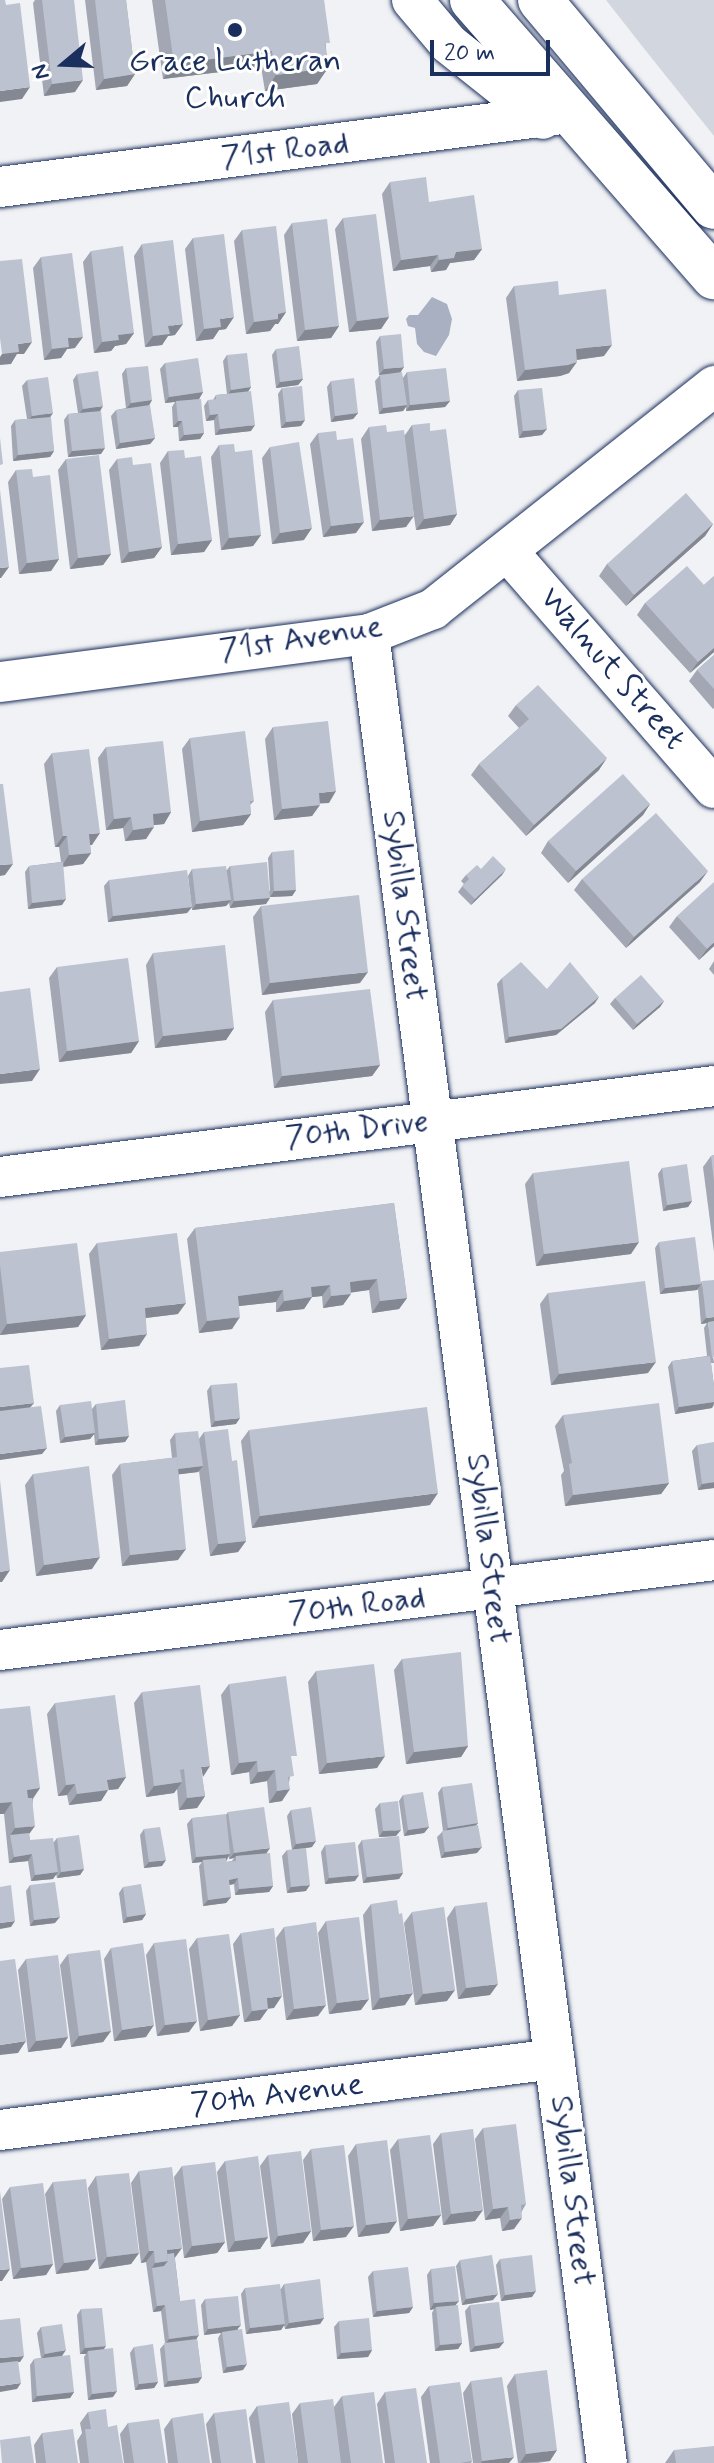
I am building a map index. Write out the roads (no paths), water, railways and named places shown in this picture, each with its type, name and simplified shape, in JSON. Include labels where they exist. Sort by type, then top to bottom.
[{"type":"main road","points":[[472,0],[556,116],[714,277]]},
{"type":"main road","points":[[540,0],[714,207]]},
{"type":"street","points":[[412,0],[449,44],[556,116]]},
{"type":"street","name":"71st Road","points":[[0,187],[556,116]]},
{"type":"street","name":"71st Avenue","points":[[0,682],[369,634],[433,609],[714,386]]},
{"type":"street","name":"Walnut Street","points":[[508,552],[714,788]]},
{"type":"street","name":"Sybilla Street","points":[[369,634],[607,2463]]},
{"type":"street","name":"70th Drive","points":[[0,1177],[714,1086]]},
{"type":"street","name":"70th Road","points":[[0,1650],[714,1560]]},
{"type":"street","name":"70th Avenue","points":[[0,2130],[554,2059]]},
{"type":"water","points":[[432,297],[447,304],[452,319],[449,335],[436,356],[424,352],[417,344],[415,328],[408,326],[406,319],[409,315],[418,315]]},
{"type":"place","name":"Grace Lutheran Church","points":[[235,30]]}]
